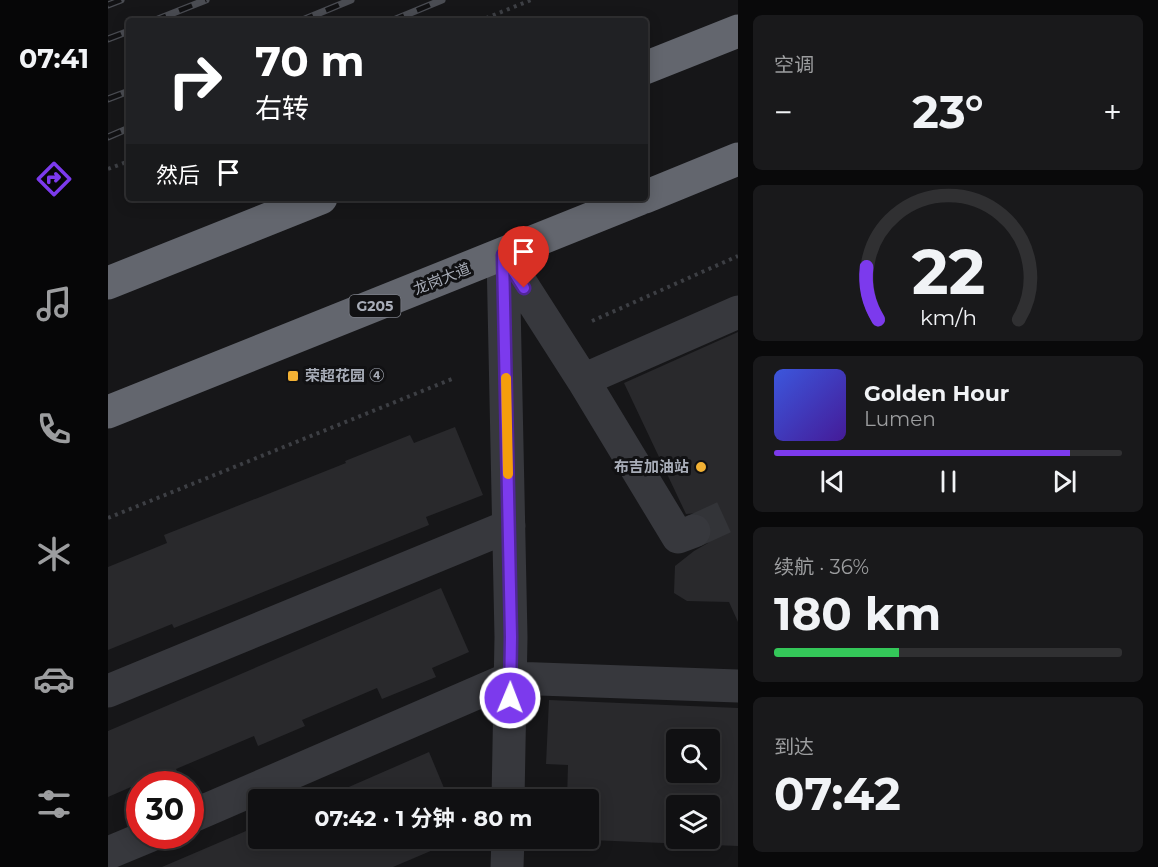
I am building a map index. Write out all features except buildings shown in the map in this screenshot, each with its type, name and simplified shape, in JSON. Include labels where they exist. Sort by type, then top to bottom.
[{"type":"highway","points":[[648,67],[738,31]]},
{"type":"highway","name":"龙岗大道","points":[[648,196],[731,167]]},
{"type":"highway","points":[[108,283],[313,201]]},
{"type":"highway","name":"龙岗大道","points":[[108,412],[634,201]]},
{"type":"street","points":[[503,255],[583,380],[678,537],[694,531]]},
{"type":"street","points":[[503,255],[511,678],[508,789]]},
{"type":"street","points":[[583,380],[738,312]]},
{"type":"street","points":[[108,691],[509,526]]},
{"type":"street","points":[[204,811],[511,678],[738,686]]},
{"type":"street","points":[[108,853],[126,845]]},
{"type":"street","points":[[507,867],[508,849]]},
{"type":"path","points":[[486,18],[531,0]]},
{"type":"path","points":[[108,169],[126,162]]},
{"type":"path","points":[[591,321],[738,256]]},
{"type":"path","points":[[108,518],[452,379]]},
{"type":"tunnel","points":[[694,531],[738,511]]},
{"type":"railway","points":[[108,5],[121,0]]},
{"type":"railway","points":[[161,18],[206,0]]},
{"type":"railway","points":[[307,18],[351,0]]},
{"type":"railway","points":[[398,18],[442,0]]},
{"type":"railway","points":[[108,39],[126,32]]},
{"type":"railway","points":[[108,99],[126,92]]},
{"type":"railway","points":[[108,137],[126,129]]},
{"type":"slow traffic","points":[[506,378],[508,474]]},
{"type":"place","name":"荣超花园 ④","points":[[293,376]]},
{"type":"place","name":"布吉加油站","points":[[701,467]]},
{"type":"route","points":[[510,698],[511,637],[503,255],[524,288]]}]
